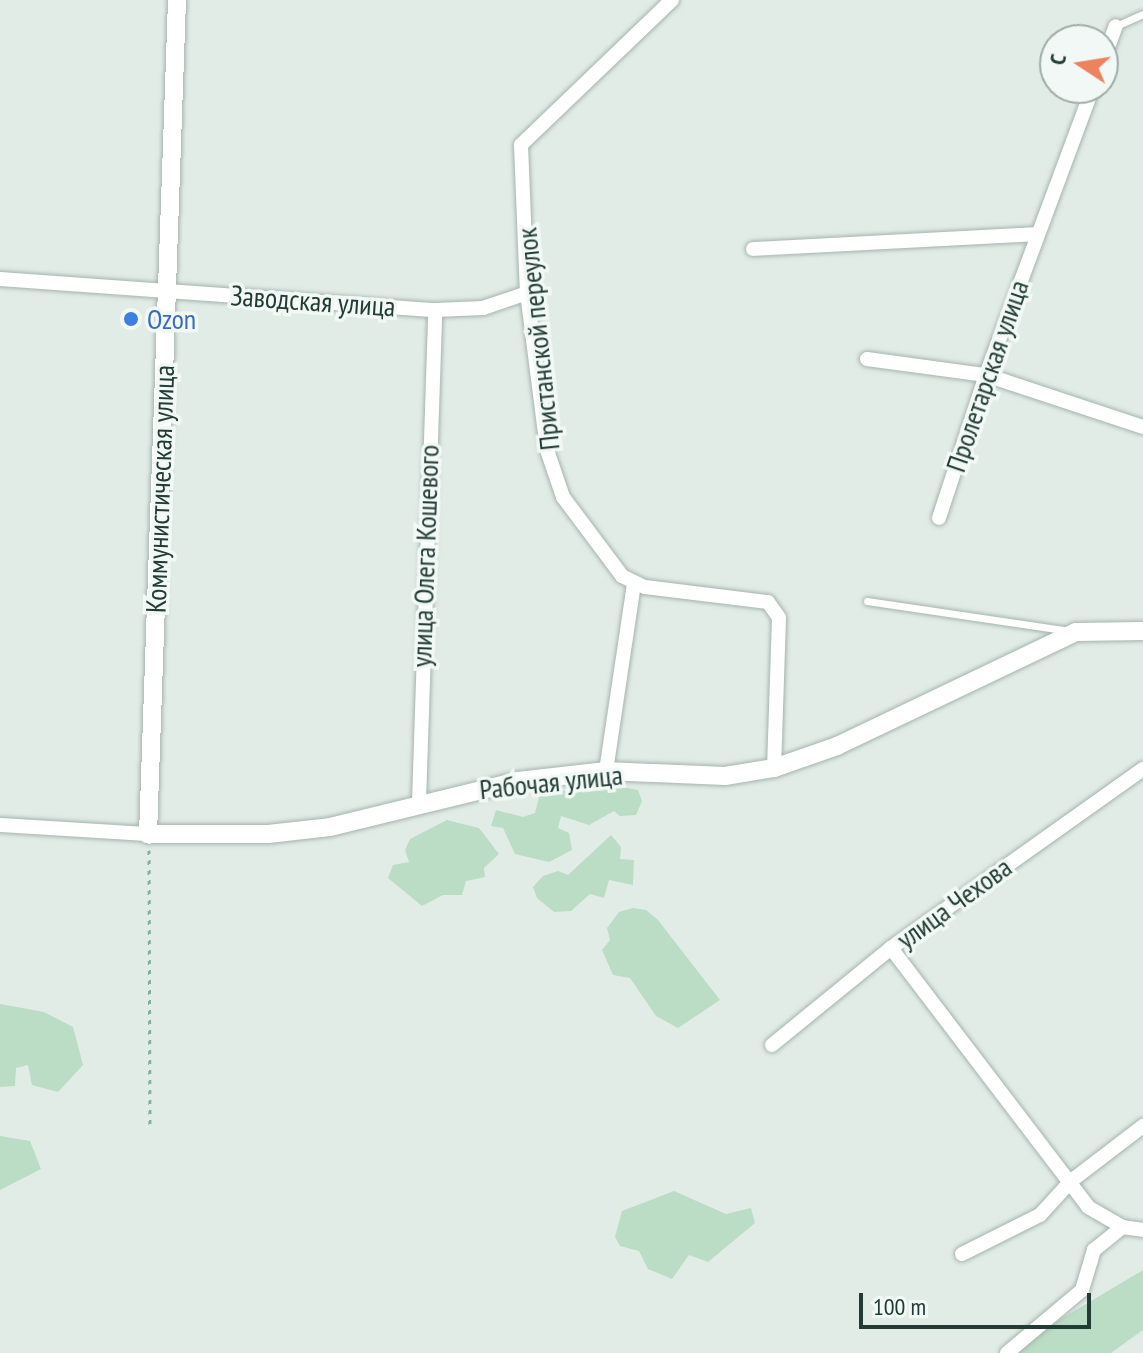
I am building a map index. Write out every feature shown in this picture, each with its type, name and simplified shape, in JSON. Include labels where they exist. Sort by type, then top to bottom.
[{"type":"street","name":"Коммунистическая улица","points":[[148,834],[177,0]]},
{"type":"street","name":"Пристанской переулок","points":[[634,583],[582,527],[553,469],[527,293],[521,145],[672,0]]},
{"type":"street","name":"Пролетарская улица","points":[[939,518],[986,375],[1087,104]]},
{"type":"street","name":"Пролетарская улица","points":[[753,249],[1037,234]]},
{"type":"street","name":"Заводская улица","points":[[0,279],[435,310],[483,308],[527,293]]},
{"type":"street","name":"улица Олега Кошевого","points":[[419,802],[435,310]]},
{"type":"street","points":[[867,359],[986,375],[1143,427]]},
{"type":"street","points":[[606,771],[634,583],[768,602],[779,618],[774,768]]},
{"type":"street","points":[[1076,632],[1143,631]]},
{"type":"street","name":"Рабочая улица","points":[[0,825],[148,834],[268,834],[330,827],[419,802],[518,781],[606,771],[725,776],[774,768],[837,746],[1076,632]]},
{"type":"street","name":"улица Чехова","points":[[772,1045],[891,948],[1143,769]]},
{"type":"street","points":[[891,948],[1088,1207],[1122,1227],[1143,1230]]},
{"type":"street","points":[[962,1254],[1040,1215],[1071,1181],[1143,1126]]},
{"type":"street","points":[[1007,1353],[1082,1290],[1094,1250],[1122,1227]]},
{"type":"lane","points":[[1119,25],[1143,14]]},
{"type":"lane","points":[[867,601],[1076,632]]},
{"type":"path","points":[[148,834],[150,1128]]},
{"type":"green space","points":[[617,786],[638,790],[642,801],[636,815],[620,816],[614,811],[589,825],[561,816],[558,828],[569,833],[572,850],[549,862],[515,854],[503,828],[491,826],[496,810],[523,817],[535,813],[540,793]]},
{"type":"green space","points":[[447,820],[479,828],[499,854],[484,868],[485,877],[466,881],[462,895],[443,895],[422,906],[388,878],[393,865],[409,862],[405,850],[410,839]]},
{"type":"green space","points":[[611,835],[621,847],[620,859],[634,860],[633,885],[609,880],[604,898],[590,894],[571,911],[554,912],[537,898],[533,887],[543,876],[558,871],[568,875]]},
{"type":"green space","points":[[633,908],[646,910],[658,920],[720,1000],[678,1028],[656,1016],[630,978],[613,975],[602,950],[610,940],[607,928],[619,912]]},
{"type":"green space","points":[[0,1004],[44,1012],[73,1027],[83,1065],[58,1092],[32,1085],[28,1065],[16,1068],[15,1086],[0,1087]]},
{"type":"green space","points":[[0,1136],[30,1141],[41,1169],[0,1190]]},
{"type":"green space","points":[[674,1191],[726,1214],[751,1208],[755,1223],[708,1262],[689,1255],[672,1279],[648,1269],[639,1251],[620,1246],[615,1237],[622,1211]]},
{"type":"green space","points":[[1143,1270],[1143,1330],[1111,1353],[1004,1353]]},
{"type":"place","name":"Ozon","points":[[131,319]]}]
